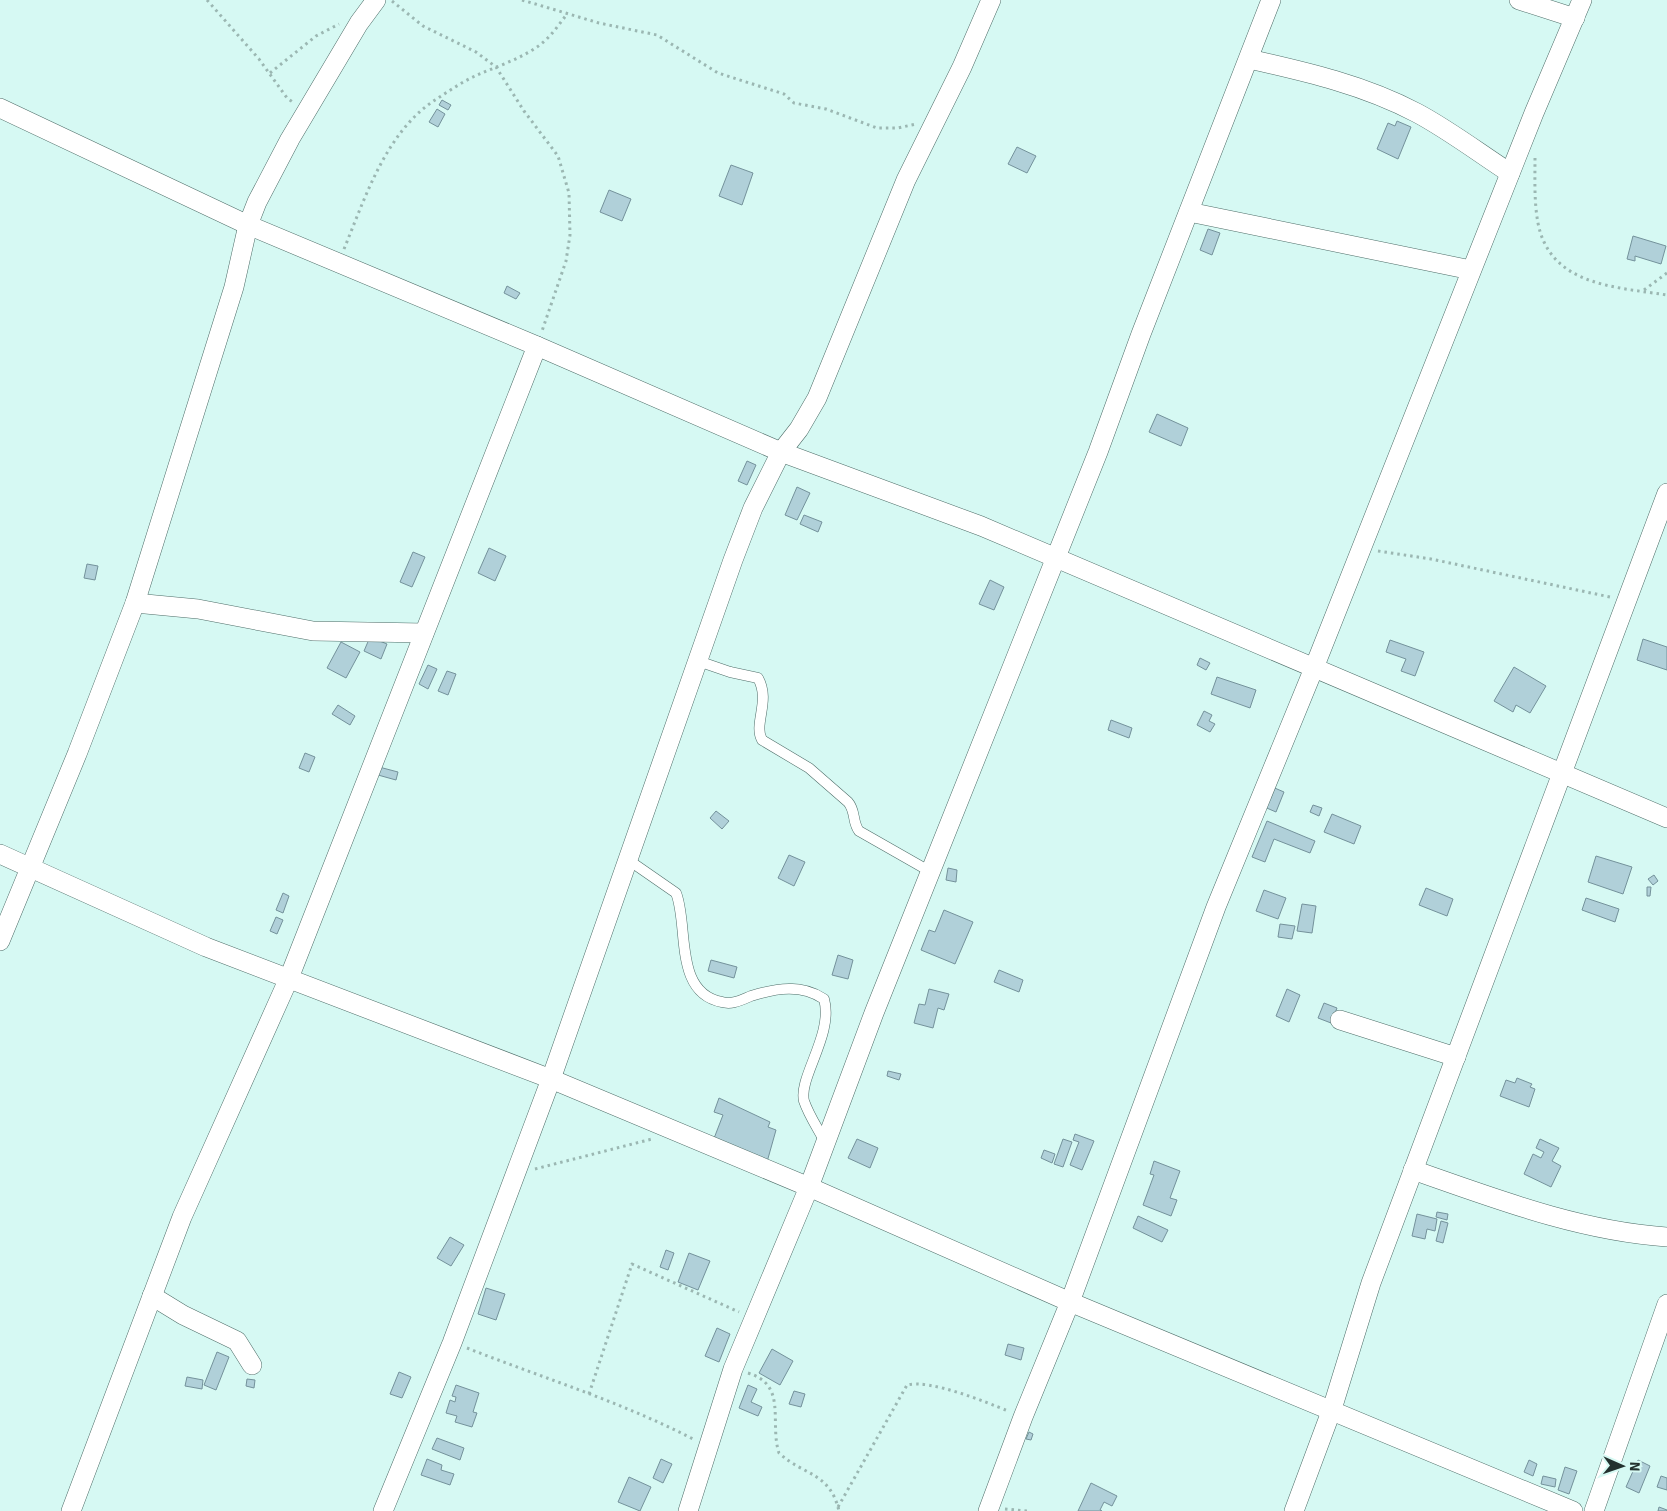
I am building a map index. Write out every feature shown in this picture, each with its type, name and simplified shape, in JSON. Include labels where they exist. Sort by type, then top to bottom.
[{"type":"street","points":[[0,941],[77,754],[135,603],[234,287],[248,224],[269,176],[359,23],[376,0]]},
{"type":"street","points":[[383,1511],[452,1343],[551,1079],[698,661],[754,508],[781,452],[799,429],[817,398],[906,180],[936,120],[991,0]]},
{"type":"street","points":[[688,1511],[733,1369],[809,1187],[874,1013],[1056,560],[1189,212],[1250,59],[1271,0]]},
{"type":"street","points":[[1518,0],[1575,18]]},
{"type":"street","points":[[988,1511],[1023,1417],[1070,1302],[1216,906],[1314,668],[1510,173],[1582,0]]},
{"type":"street","points":[[1250,59],[1345,83],[1398,104],[1435,124],[1510,173]]},
{"type":"street","points":[[0,108],[248,224],[339,261],[781,452],[980,526],[1056,560],[1667,818]]},
{"type":"street","points":[[1189,212],[1471,270]]},
{"type":"street","points":[[71,1511],[182,1217],[289,978],[537,346]]},
{"type":"street","points":[[1294,1511],[1332,1409],[1371,1283],[1564,773],[1626,600],[1667,493]]},
{"type":"street","points":[[135,603],[198,609],[313,631],[424,633]]},
{"type":"street","points":[[0,854],[206,947],[551,1079],[809,1187],[1070,1302],[1332,1409],[1573,1511]]},
{"type":"street","points":[[1340,1020],[1456,1057]]},
{"type":"street","points":[[1414,1170],[1512,1205],[1550,1216],[1612,1230],[1667,1236]]},
{"type":"street","points":[[152,1296],[183,1315],[236,1341],[252,1365]]},
{"type":"street","points":[[1594,1511],[1667,1304]]},
{"type":"lane","points":[[698,661],[730,672],[758,678],[764,695],[759,727],[762,740],[808,768],[848,802],[853,808],[856,826],[859,831],[931,872]]},
{"type":"lane","points":[[628,859],[676,893],[685,958],[691,975],[708,996],[723,1003],[735,1002],[775,990],[793,989],[810,990],[824,999],[826,1008],[824,1029],[806,1083],[804,1101],[826,1144]]},
{"type":"path","points":[[207,0],[270,74],[287,98],[306,113]]},
{"type":"path","points":[[390,0],[423,26],[476,52],[496,67],[524,111],[558,156],[570,193],[568,250],[537,346]]},
{"type":"path","points":[[522,0],[567,14],[656,35],[718,73],[784,94],[794,103],[826,109],[864,124],[889,129],[936,120]]},
{"type":"path","points":[[339,261],[368,191],[402,130],[419,113],[450,91],[472,78],[536,48],[548,38],[567,14]]},
{"type":"path","points":[[270,74],[328,28],[338,24],[359,23]]},
{"type":"path","points":[[1535,150],[1537,220],[1543,240],[1563,268],[1580,277],[1667,295]]},
{"type":"path","points":[[1643,291],[1667,273]]},
{"type":"path","points":[[1360,548],[1431,559],[1626,600]]},
{"type":"path","points":[[515,1175],[592,1153],[632,1146],[678,1132]]},
{"type":"path","points":[[588,1394],[632,1264],[727,1305],[753,1320]]},
{"type":"path","points":[[452,1343],[665,1425],[709,1448]]},
{"type":"path","points":[[733,1369],[766,1382],[775,1401],[779,1453],[827,1484],[839,1509]]},
{"type":"path","points":[[839,1509],[908,1385],[922,1385],[960,1393],[1023,1417]]},
{"type":"building","points":[[442,100],[451,105],[448,110],[439,105]]},
{"type":"building","points":[[437,109],[445,114],[438,127],[429,122]]},
{"type":"building","points":[[1397,121],[1411,127],[1398,159],[1377,149],[1388,123],[1395,126]]},
{"type":"building","points":[[1017,147],[1036,156],[1027,173],[1008,164]]},
{"type":"building","points":[[731,165],[753,173],[742,205],[719,196]]},
{"type":"building","points":[[609,190],[631,199],[622,221],[600,212]]},
{"type":"building","points":[[1208,229],[1220,233],[1212,255],[1200,250]]},
{"type":"building","points":[[1633,236],[1666,246],[1661,264],[1635,256],[1635,261],[1627,259]]},
{"type":"building","points":[[507,286],[520,293],[516,299],[504,293]]},
{"type":"building","points":[[1157,414],[1188,428],[1181,446],[1149,432]]},
{"type":"building","points":[[747,461],[756,465],[747,485],[738,481]]},
{"type":"building","points":[[797,487],[810,493],[797,520],[785,515]]},
{"type":"building","points":[[804,515],[822,522],[818,532],[800,524]]},
{"type":"building","points":[[489,548],[506,556],[495,581],[478,573]]},
{"type":"building","points":[[413,552],[425,557],[412,587],[400,582]]},
{"type":"building","points":[[87,564],[98,566],[95,580],[84,578]]},
{"type":"building","points":[[990,580],[1004,587],[994,610],[979,604]]},
{"type":"building","points":[[370,637],[387,644],[381,659],[364,651]]},
{"type":"building","points":[[1643,639],[1667,647],[1667,670],[1637,660]]},
{"type":"building","points":[[1390,640],[1424,652],[1415,676],[1401,671],[1406,659],[1386,652]]},
{"type":"building","points":[[341,642],[360,652],[346,678],[327,668]]},
{"type":"building","points":[[1200,658],[1210,663],[1206,670],[1197,665]]},
{"type":"building","points":[[428,665],[437,669],[428,689],[419,684]]},
{"type":"building","points":[[1514,667],[1546,686],[1530,713],[1516,705],[1513,712],[1494,701]]},
{"type":"building","points":[[447,671],[456,674],[448,695],[438,691]]},
{"type":"building","points":[[1217,677],[1256,690],[1250,708],[1211,694]]},
{"type":"building","points":[[338,705],[355,716],[350,725],[332,714]]},
{"type":"building","points":[[1204,711],[1212,715],[1209,721],[1215,724],[1210,732],[1197,725]]},
{"type":"building","points":[[1111,720],[1132,728],[1129,738],[1108,730]]},
{"type":"building","points":[[305,753],[315,757],[309,772],[299,768]]},
{"type":"building","points":[[379,767],[398,772],[396,780],[378,775]]},
{"type":"building","points":[[1270,786],[1284,792],[1276,812],[1262,806]]},
{"type":"building","points":[[1313,805],[1322,808],[1319,816],[1310,812]]},
{"type":"building","points":[[716,811],[729,821],[722,829],[710,818]]},
{"type":"building","points":[[1332,814],[1361,826],[1354,844],[1324,832]]},
{"type":"building","points":[[1267,821],[1315,841],[1310,853],[1274,839],[1265,862],[1252,857]]},
{"type":"building","points":[[789,855],[805,862],[794,886],[778,878]]},
{"type":"building","points":[[1596,856],[1632,867],[1623,894],[1588,882]]},
{"type":"building","points":[[948,868],[957,870],[956,882],[946,880]]},
{"type":"building","points":[[1654,875],[1658,881],[1653,885],[1648,879]]},
{"type":"building","points":[[1647,887],[1651,887],[1650,896],[1647,896]]},
{"type":"building","points":[[1426,888],[1453,899],[1447,916],[1419,905]]},
{"type":"building","points":[[1264,890],[1286,898],[1278,919],[1256,911]]},
{"type":"building","points":[[283,893],[289,896],[283,913],[276,910]]},
{"type":"building","points":[[1586,898],[1619,909],[1615,922],[1582,910]]},
{"type":"building","points":[[1302,904],[1316,906],[1312,933],[1297,931]]},
{"type":"building","points":[[944,910],[973,922],[955,964],[921,950],[929,930],[935,932]]},
{"type":"building","points":[[276,917],[283,920],[277,934],[270,931]]},
{"type":"building","points":[[1280,924],[1295,926],[1292,939],[1278,937]]},
{"type":"building","points":[[838,955],[853,960],[848,979],[832,975]]},
{"type":"building","points":[[711,960],[737,967],[734,978],[708,971]]},
{"type":"building","points":[[999,970],[1023,980],[1019,992],[994,982]]},
{"type":"building","points":[[929,989],[949,994],[944,1010],[938,1008],[933,1028],[914,1023],[919,1004],[925,1005]]},
{"type":"building","points":[[1287,989],[1300,995],[1289,1022],[1276,1016]]},
{"type":"building","points":[[1324,1003],[1337,1008],[1331,1023],[1318,1018]]},
{"type":"building","points":[[888,1071],[901,1074],[899,1080],[887,1076]]},
{"type":"building","points":[[1517,1078],[1532,1084],[1530,1087],[1535,1089],[1529,1107],[1500,1096],[1506,1080],[1515,1083]]},
{"type":"building","points":[[719,1098],[770,1122],[768,1127],[776,1130],[767,1162],[713,1141],[723,1115],[714,1112]]},
{"type":"building","points":[[1075,1134],[1094,1141],[1082,1170],[1070,1165],[1079,1142],[1073,1140]]},
{"type":"building","points":[[857,1139],[878,1148],[870,1168],[848,1158]]},
{"type":"building","points":[[1063,1139],[1072,1142],[1063,1167],[1054,1164]]},
{"type":"building","points":[[1540,1139],[1559,1148],[1552,1161],[1561,1166],[1551,1187],[1524,1174],[1533,1154],[1541,1158],[1544,1152],[1536,1148]]},
{"type":"building","points":[[1044,1150],[1055,1154],[1052,1163],[1041,1158]]},
{"type":"building","points":[[1154,1161],[1180,1171],[1170,1198],[1177,1200],[1171,1216],[1143,1205],[1154,1175],[1150,1174]]},
{"type":"building","points":[[1437,1212],[1448,1214],[1447,1220],[1436,1217]]},
{"type":"building","points":[[1417,1214],[1437,1219],[1435,1231],[1427,1229],[1425,1239],[1412,1236]]},
{"type":"building","points":[[1138,1216],[1168,1230],[1162,1242],[1133,1228]]},
{"type":"building","points":[[1441,1221],[1448,1223],[1443,1243],[1436,1241]]},
{"type":"building","points":[[450,1237],[464,1245],[451,1266],[437,1258]]},
{"type":"building","points":[[666,1250],[674,1253],[668,1270],[660,1267]]},
{"type":"building","points":[[689,1253],[710,1261],[698,1290],[678,1282]]},
{"type":"building","points":[[486,1288],[505,1294],[496,1320],[478,1314]]},
{"type":"building","points":[[717,1328],[730,1334],[719,1362],[705,1356]]},
{"type":"building","points":[[1008,1344],[1024,1348],[1021,1360],[1005,1355]]},
{"type":"building","points":[[772,1349],[793,1361],[780,1385],[759,1373]]},
{"type":"building","points":[[217,1352],[229,1357],[216,1390],[204,1385]]},
{"type":"building","points":[[399,1372],[411,1377],[402,1398],[390,1394]]},
{"type":"building","points":[[187,1377],[203,1380],[202,1389],[185,1386]]},
{"type":"building","points":[[247,1379],[255,1380],[254,1388],[246,1386]]},
{"type":"building","points":[[456,1385],[479,1393],[473,1412],[477,1413],[472,1427],[455,1422],[457,1416],[446,1413],[450,1400],[455,1402],[456,1397],[452,1396]]},
{"type":"building","points":[[748,1385],[757,1389],[751,1402],[762,1407],[758,1416],[739,1408]]},
{"type":"building","points":[[794,1391],[805,1394],[801,1407],[789,1404]]},
{"type":"building","points":[[1029,1432],[1033,1434],[1031,1440],[1026,1439]]},
{"type":"building","points":[[437,1438],[464,1448],[460,1460],[432,1449]]},
{"type":"building","points":[[427,1459],[442,1465],[441,1470],[454,1474],[450,1485],[421,1475]]},
{"type":"building","points":[[661,1459],[672,1464],[663,1483],[653,1478]]},
{"type":"building","points":[[1529,1460],[1537,1464],[1533,1476],[1524,1472]]},
{"type":"building","points":[[1638,1460],[1650,1466],[1639,1493],[1626,1487]]},
{"type":"building","points":[[1565,1467],[1577,1471],[1569,1494],[1558,1490]]},
{"type":"building","points":[[1543,1476],[1556,1479],[1555,1487],[1541,1484]]},
{"type":"building","points":[[1661,1476],[1667,1478],[1667,1490],[1657,1487]]},
{"type":"building","points":[[629,1477],[651,1487],[640,1511],[618,1502]]},
{"type":"building","points":[[1091,1483],[1117,1496],[1112,1506],[1104,1502],[1100,1510],[1102,1511],[1078,1511]]},
{"type":"building","points":[[1659,1507],[1667,1510],[1667,1511],[1658,1511]]}]
